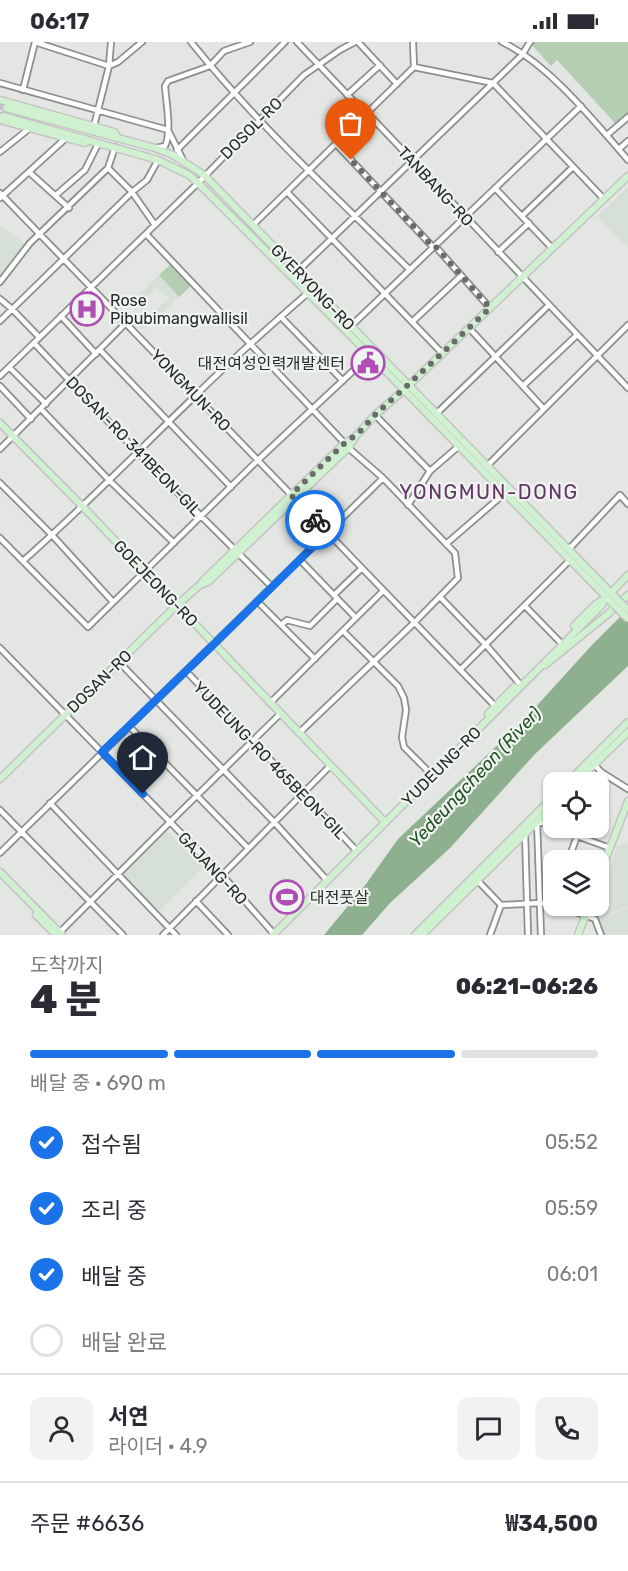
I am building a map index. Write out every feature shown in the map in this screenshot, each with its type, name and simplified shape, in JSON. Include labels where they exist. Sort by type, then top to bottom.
[{"type":"main road","name":"GYERYONG-RO","points":[[0,101],[155,148],[172,155],[204,175],[351,326],[459,446],[570,560],[616,602],[628,619]]},
{"type":"main road","name":"GYERYONG-RO","points":[[7,105],[94,126],[114,132],[118,138]]},
{"type":"main road","name":"GYERYONG-RO","points":[[2,119],[103,148],[112,146]]},
{"type":"main road","name":"GYERYONG-RO","points":[[2,119],[112,146],[158,160],[189,175],[370,355],[437,413],[569,549],[609,595]]},
{"type":"main road","name":"DOSAN-RO","points":[[0,779],[177,605],[200,585],[208,582],[236,551],[347,445],[375,415],[628,176]]},
{"type":"main road","name":"GOEJEONG-RO","points":[[0,423],[383,821]]},
{"type":"main road","name":"YUDEUNG-RO","points":[[271,934],[429,772],[601,606],[628,575]]},
{"type":"main road","name":"YUDEUNG-RO","points":[[271,934],[497,707],[559,641],[596,604],[609,595]]},
{"type":"main road","points":[[537,669],[549,663],[628,595]]},
{"type":"main road","name":"GYERYONG-RO","points":[[616,602],[628,610]]},
{"type":"main road","points":[[584,772],[628,722]]},
{"type":"main road","points":[[580,772],[628,732]]},
{"type":"main road","points":[[610,848],[628,801]]},
{"type":"main road","points":[[415,935],[543,807]]},
{"type":"main road","points":[[422,935],[543,815]]},
{"type":"main road","points":[[0,872],[59,934]]},
{"type":"main road","points":[[0,878],[59,934]]},
{"type":"main road","points":[[578,935],[585,916]]},
{"type":"street","points":[[23,90],[35,42],[109,66],[118,62],[142,42]]},
{"type":"street","points":[[94,126],[109,66],[111,42]]},
{"type":"street","points":[[191,42],[234,93],[410,270]]},
{"type":"street","points":[[155,148],[167,144],[165,86],[168,81],[210,66],[224,51],[250,42]]},
{"type":"street","points":[[177,150],[285,42]]},
{"type":"street","name":"TANBANG-RO","points":[[297,42],[628,388]]},
{"type":"street","name":"DOSOL-RO","points":[[0,376],[198,183],[304,75],[318,64],[357,42],[397,84]]},
{"type":"street","points":[[253,225],[414,67],[413,42]]},
{"type":"street","points":[[502,42],[553,78],[628,159]]},
{"type":"street","points":[[298,271],[522,55],[530,42]]},
{"type":"street","points":[[347,95],[380,65]]},
{"type":"street","points":[[414,67],[493,82],[604,199]]},
{"type":"street","points":[[0,83],[168,130]]},
{"type":"street","points":[[351,326],[581,106]]},
{"type":"street","points":[[607,135],[628,117]]},
{"type":"street","points":[[0,152],[30,128]]},
{"type":"street","points":[[168,130],[184,162]]},
{"type":"street","points":[[1,196],[66,138]]},
{"type":"street","points":[[619,149],[628,141]]},
{"type":"street","points":[[336,144],[432,246],[435,246],[490,308]]},
{"type":"street","points":[[56,195],[85,170],[97,146]]},
{"type":"street","points":[[0,282],[30,243],[69,208],[108,168],[112,146]]},
{"type":"street","points":[[0,321],[147,180],[158,160]]},
{"type":"street","points":[[522,216],[573,167]]},
{"type":"street","points":[[108,168],[132,192],[155,225]]},
{"type":"street","points":[[30,172],[69,208]]},
{"type":"street","points":[[495,188],[552,248]]},
{"type":"street","points":[[287,192],[442,353]]},
{"type":"street","name":"YONGMUN-RO","points":[[1,196],[92,287],[497,707]]},
{"type":"street","points":[[498,252],[529,223]]},
{"type":"street","points":[[146,234],[347,445],[383,478],[455,553],[458,578],[299,733]]},
{"type":"street","points":[[412,322],[462,276]]},
{"type":"street","points":[[23,561],[138,453],[195,395],[309,292]]},
{"type":"street","points":[[0,299],[39,338]]},
{"type":"street","points":[[437,413],[549,305]]},
{"type":"street","points":[[61,316],[231,487]]},
{"type":"street","points":[[281,317],[343,381]]},
{"type":"street","points":[[0,449],[126,323]]},
{"type":"street","points":[[488,465],[628,325]]},
{"type":"street","points":[[469,328],[544,409]]},
{"type":"street","points":[[524,386],[577,334]]},
{"type":"street","name":"DOSAN-RO 341BEON-GIL","points":[[34,343],[138,453],[236,551]]},
{"type":"street","points":[[0,538],[88,627],[258,460],[370,355]]},
{"type":"street","points":[[0,365],[46,404]]},
{"type":"street","points":[[0,386],[31,418]]},
{"type":"street","points":[[41,409],[174,543]]},
{"type":"street","points":[[375,415],[430,471]]},
{"type":"street","points":[[408,505],[430,471],[459,446]]},
{"type":"street","points":[[0,853],[383,478]]},
{"type":"street","points":[[0,483],[52,535],[113,602]]},
{"type":"street","points":[[446,544],[505,493]]},
{"type":"street","points":[[569,549],[620,495],[628,504]]},
{"type":"street","points":[[236,551],[272,587]]},
{"type":"street","points":[[300,560],[356,618]]},
{"type":"street","points":[[460,670],[570,560]]},
{"type":"street","points":[[281,625],[287,620],[310,626],[362,568]]},
{"type":"street","points":[[270,703],[383,591]]},
{"type":"street","points":[[440,597],[519,683]]},
{"type":"street","points":[[258,602],[315,659]]},
{"type":"street","points":[[525,606],[559,641]]},
{"type":"street","points":[[344,630],[398,686],[404,698],[402,737],[405,747],[429,772]]},
{"type":"street","name":"GAJANG-RO","points":[[0,648],[222,875],[271,934]]},
{"type":"street","points":[[119,662],[325,878]]},
{"type":"street","name":"YUDEUNG-RO 465BEON-GIL","points":[[186,671],[354,848]]},
{"type":"street","points":[[59,934],[280,714]]},
{"type":"street","points":[[129,726],[248,848]]},
{"type":"street","points":[[592,762],[601,772]]},
{"type":"street","points":[[163,935],[330,766]]},
{"type":"street","points":[[609,777],[628,789]]},
{"type":"street","points":[[50,803],[176,935]]},
{"type":"street","points":[[0,810],[123,935]]},
{"type":"street","points":[[541,935],[537,821],[543,823]]},
{"type":"street","points":[[525,832],[528,935]]},
{"type":"street","points":[[582,838],[610,848]]},
{"type":"street","points":[[478,881],[501,905],[543,903]]},
{"type":"street","points":[[196,901],[228,935]]},
{"type":"street","points":[[490,935],[501,905]]},
{"type":"street","points":[[588,916],[595,919],[601,935]]},
{"type":"shaded area","points":[[533,42],[628,42],[628,114],[616,124],[557,60],[551,66],[531,44]]},
{"type":"shaded area","points":[[628,187],[628,248],[597,216]]},
{"type":"shaded area","points":[[0,226],[25,243],[0,276]]},
{"type":"shaded area","points":[[171,264],[176,265],[192,285],[179,297],[159,275]]},
{"type":"shaded area","points":[[159,275],[179,297],[144,330],[138,324],[169,299],[157,287],[136,306],[131,302]]},
{"type":"shaded area","points":[[166,830],[203,868],[159,911],[122,873]]},
{"type":"shaded area","points":[[628,843],[628,906],[609,914],[609,868],[617,846]]},
{"type":"shaded area","points":[[628,908],[628,935],[603,935],[597,916],[609,915]]},
{"type":"water","name":"Yedeungcheon (River)","points":[[628,609],[628,666],[535,754],[450,848],[390,903],[362,935],[324,935],[366,884],[398,839],[522,722]]},
{"type":"tunnel","points":[[0,106],[6,108]]},
{"type":"way so far","points":[[315,520],[291,495],[490,308],[435,246],[432,246],[351,160]]},
{"type":"place","name":"Rose Pibubimangwallisil","points":[[87,309]]},
{"type":"place","name":"대전여성인력개발센터","points":[[368,363]]},
{"type":"place","name":"대전풋살","points":[[287,897]]},
{"type":"district","name":"YONGMUN-DONG","points":[[489,492]]},
{"type":"route","points":[[143,794],[102,752],[327,533],[315,520]]}]
